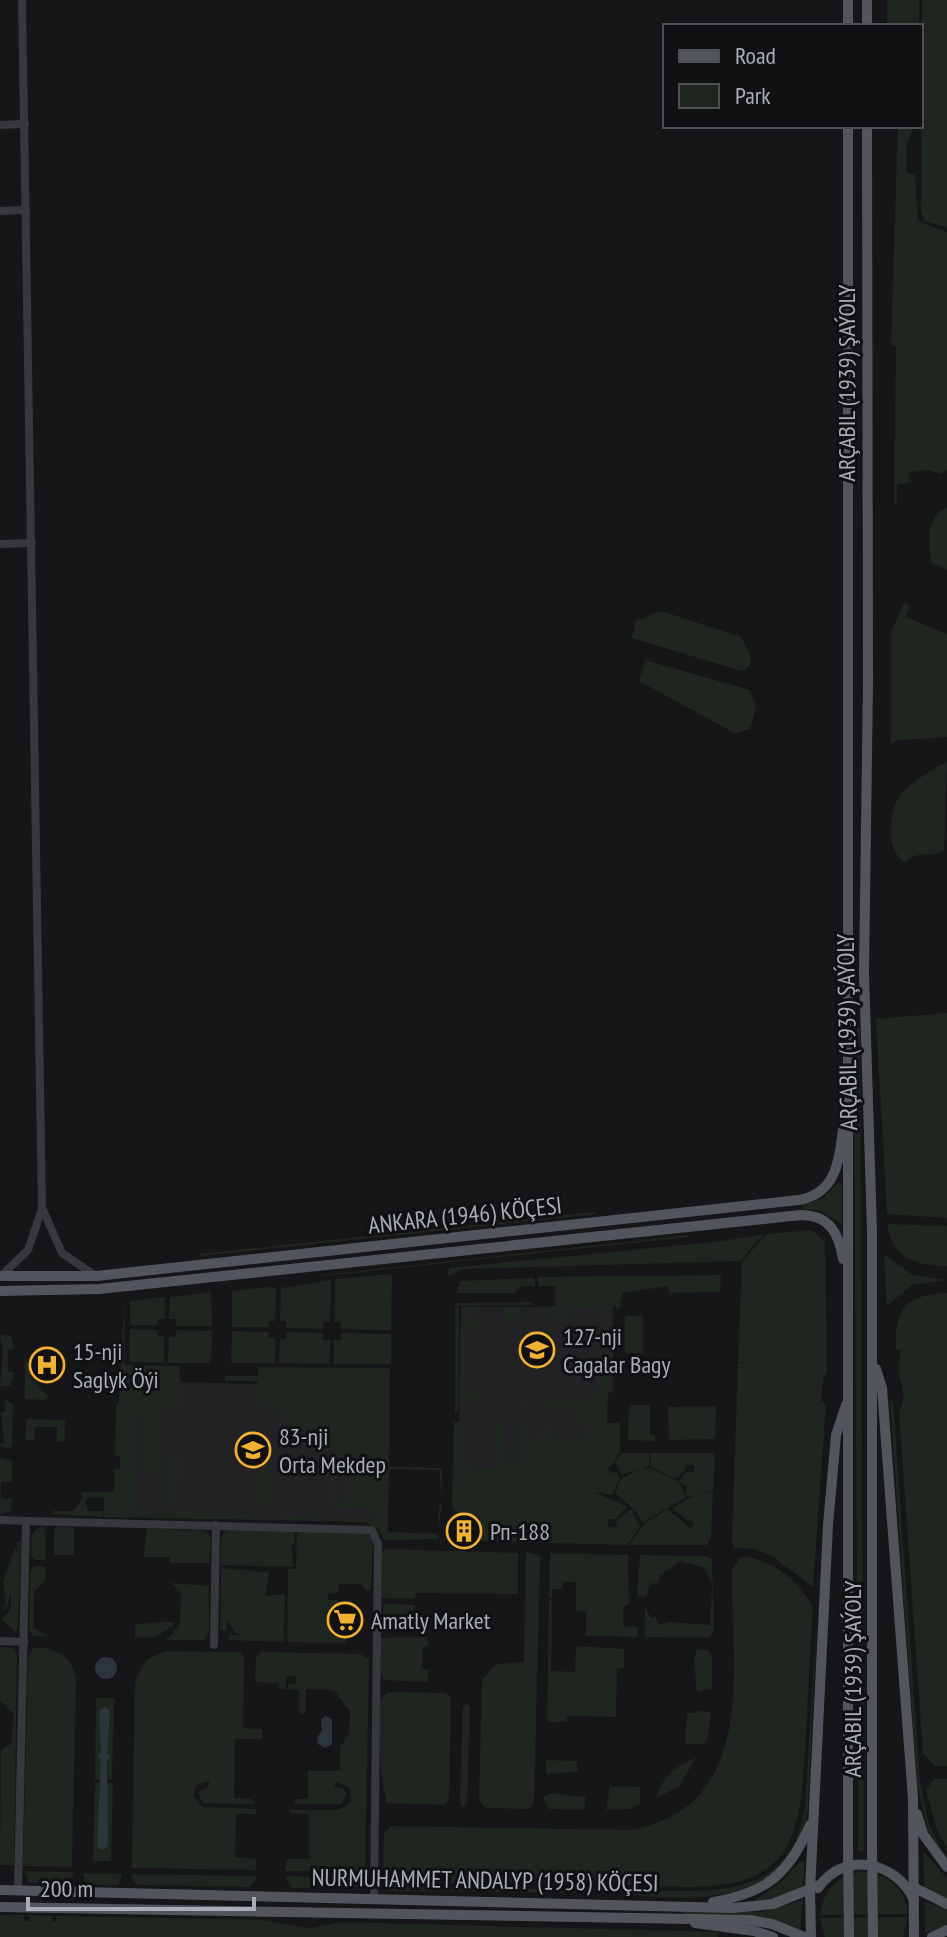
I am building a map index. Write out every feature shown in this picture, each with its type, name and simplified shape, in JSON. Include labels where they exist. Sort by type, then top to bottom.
[{"type":"main road","points":[[848,0],[848,24]]},
{"type":"main road","points":[[867,0],[867,24]]},
{"type":"main road","name":"ARÇABIL (1939) ŞAÝOLY","points":[[848,128],[846,986],[849,1085],[849,1937]]},
{"type":"main road","name":"ARÇABIL (1939) ŞAÝOLY","points":[[867,128],[865,801],[872,1359],[873,1937]]},
{"type":"main road","points":[[848,750],[866,750]]},
{"type":"main road","points":[[847,801],[865,801]]},
{"type":"main road","name":"ANKARA (1946) KÖÇESI","points":[[0,1276],[96,1276],[806,1199],[823,1190],[835,1173],[849,1085]]},
{"type":"main road","name":"ANKARA (1946) KÖÇESI","points":[[0,1291],[130,1286],[808,1215],[825,1221],[838,1235],[847,1285]]},
{"type":"main road","points":[[872,1359],[882,1388],[913,1799],[916,1889],[913,1937]]},
{"type":"main road","points":[[812,1937],[814,1817],[833,1465],[836,1435],[848,1396]]},
{"type":"main road","points":[[913,1799],[923,1834],[947,1867]]},
{"type":"main road","points":[[695,1905],[735,1899],[769,1883],[796,1857],[814,1817]]},
{"type":"main road","name":"NURMUHAMMET ANDALYP (1958) KÖÇESI","points":[[0,1890],[762,1906],[815,1888],[838,1869],[864,1863],[882,1867],[897,1876]]},
{"type":"main road","points":[[897,1876],[947,1904]]},
{"type":"main road","points":[[897,1876],[913,1898],[916,1917]]},
{"type":"main road","name":"NURMUHAMMET ANDALYP (1958) KÖÇESI","points":[[0,1907],[760,1922],[804,1937]]},
{"type":"main road","points":[[686,1920],[706,1928],[754,1931],[773,1937]]},
{"type":"main road","points":[[932,1937],[947,1930]]},
{"type":"street","points":[[0,1276],[28,1250],[42,1209],[22,0]]},
{"type":"street","points":[[0,125],[25,124]]},
{"type":"street","points":[[0,211],[26,210]]},
{"type":"street","points":[[0,544],[32,543]]},
{"type":"street","points":[[42,1209],[62,1253],[96,1276]]},
{"type":"street","points":[[0,1520],[365,1527],[377,1538],[374,1898]]},
{"type":"street","points":[[18,1890],[26,1521]]},
{"type":"street","points":[[214,1645],[216,1525]]},
{"type":"street","points":[[0,1641],[24,1642]]},
{"type":"shaded area","name":"127-nji Cagalar Bagy","points":[[613,1306],[613,1392],[608,1393],[606,1451],[586,1477],[458,1474],[461,1307]]},
{"type":"shaded area","name":"83-nji Orta Mekdep","points":[[385,1371],[382,1522],[121,1517],[124,1380],[179,1378],[182,1382],[256,1384],[263,1376]]},
{"type":"shaded area","points":[[102,1657],[110,1657],[117,1668],[110,1679],[102,1679],[95,1672],[95,1664]]},
{"type":"shaded area","points":[[105,1707],[110,1711],[107,1753],[110,1756],[107,1762],[108,1846],[102,1850],[97,1846],[101,1762],[98,1756],[101,1752],[99,1711]]},
{"type":"shaded area","points":[[326,1716],[332,1720],[332,1744],[325,1748],[318,1744],[317,1738],[322,1730],[321,1719]]},
{"type":"green space","points":[[887,0],[919,0],[919,24],[887,24]]},
{"type":"green space","points":[[922,0],[947,0],[947,227],[925,221],[921,212]]},
{"type":"green space","points":[[898,128],[913,128],[907,144],[906,172],[915,175],[918,221],[947,232],[947,470],[941,474],[928,470],[909,472],[909,483],[897,484],[897,503],[894,503],[896,346],[891,344]]},
{"type":"green space","points":[[947,507],[947,570],[932,563],[929,539],[935,518]]},
{"type":"green space","points":[[904,603],[909,607],[906,617],[947,634],[947,737],[898,740],[891,744],[891,632]]},
{"type":"green space","points":[[661,611],[741,637],[751,656],[750,666],[741,671],[632,638],[636,621]]},
{"type":"green space","points":[[645,660],[750,690],[756,707],[750,729],[735,733],[639,681]]},
{"type":"green space","points":[[947,762],[944,850],[916,856],[906,863],[899,858],[892,841],[893,811],[901,794],[909,786]]},
{"type":"green space","points":[[947,1013],[947,1218],[887,1214],[876,1019]]},
{"type":"green space","points":[[860,1027],[864,1851],[858,1851],[854,1028]]},
{"type":"green space","points":[[839,1182],[842,1186],[842,1224],[821,1211],[802,1209],[802,1205],[822,1199]]},
{"type":"green space","points":[[595,1214],[199,1256],[199,1254]]},
{"type":"green space","points":[[887,1224],[947,1226],[947,1266],[907,1258],[894,1245]]},
{"type":"green space","points":[[812,1230],[825,1243],[827,1373],[823,1378],[821,1400],[826,1404],[813,1587],[773,1557],[754,1549],[734,1548],[732,1542],[738,1363],[746,1362],[738,1362],[742,1261],[767,1234]]},
{"type":"green space","points":[[764,1234],[740,1261],[463,1269],[448,1276],[449,1268],[723,1241]]},
{"type":"green space","points":[[689,1235],[689,1237],[322,1275]]},
{"type":"green space","points":[[887,1256],[913,1275],[947,1280],[912,1285],[887,1306],[884,1258]]},
{"type":"green space","points":[[392,1274],[391,1330],[341,1329],[341,1322],[335,1322],[335,1279]]},
{"type":"green space","points":[[721,1275],[720,1292],[669,1293],[668,1286],[623,1293],[619,1309],[613,1306],[613,1392],[608,1393],[606,1423],[620,1423],[620,1453],[608,1469],[611,1473],[617,1472],[620,1478],[612,1495],[594,1492],[627,1506],[616,1519],[607,1519],[609,1528],[616,1526],[617,1520],[631,1509],[640,1527],[627,1545],[481,1541],[479,1517],[458,1514],[452,1507],[454,1422],[466,1423],[467,1469],[497,1468],[496,1422],[504,1422],[504,1463],[512,1469],[518,1462],[518,1422],[526,1422],[526,1438],[542,1438],[540,1422],[548,1421],[549,1439],[587,1438],[587,1423],[577,1423],[576,1408],[545,1411],[541,1405],[545,1399],[594,1398],[599,1390],[599,1329],[603,1325],[603,1308],[567,1308],[567,1320],[551,1320],[548,1307],[555,1306],[555,1286],[538,1286],[538,1277]]},
{"type":"green space","points":[[534,1278],[535,1286],[521,1286],[514,1293],[457,1293],[460,1281]]},
{"type":"green space","points":[[331,1280],[330,1322],[324,1322],[323,1329],[286,1328],[286,1321],[280,1321],[281,1288]]},
{"type":"green space","points":[[276,1288],[275,1321],[269,1321],[269,1327],[232,1327],[232,1291]]},
{"type":"green space","points":[[211,1292],[212,1326],[176,1326],[176,1319],[169,1319],[170,1297]]},
{"type":"green space","points":[[947,1293],[947,1766],[935,1766],[923,1753],[899,1412],[903,1393],[896,1335],[906,1306],[922,1297]]},
{"type":"green space","points":[[165,1297],[165,1319],[158,1319],[158,1325],[130,1325],[130,1301]]},
{"type":"green space","points":[[124,1301],[125,1365],[179,1366],[182,1407],[163,1407],[157,1413],[156,1472],[141,1472],[142,1419],[136,1418],[135,1510],[257,1515],[258,1518],[268,1518],[268,1515],[271,1520],[104,1517],[104,1498],[89,1497],[85,1501],[88,1511],[103,1511],[103,1517],[52,1514],[53,1511],[73,1511],[81,1500],[82,1492],[114,1492],[115,1469],[120,1469],[120,1457],[115,1456],[116,1405],[119,1404]]},
{"type":"green space","points":[[532,1302],[534,1305],[459,1306],[458,1413],[455,1413],[455,1303]]},
{"type":"green space","points":[[533,1307],[523,1311],[521,1320],[503,1320],[503,1308],[470,1309],[471,1321],[482,1321],[475,1331],[476,1360],[474,1330],[465,1330],[465,1359],[469,1363],[465,1364],[466,1393],[475,1393],[476,1363],[477,1391],[481,1398],[526,1399],[531,1410],[459,1413],[461,1308]],"holes":[[[524,1400],[524,1410],[462,1410],[463,1401]]]},
{"type":"green space","points":[[625,1316],[643,1316],[643,1353],[625,1353]]},
{"type":"green space","points":[[130,1329],[158,1330],[158,1336],[164,1337],[164,1363],[129,1362]]},
{"type":"green space","points":[[176,1330],[212,1331],[211,1363],[168,1363],[169,1337],[175,1337]]},
{"type":"green space","points":[[232,1331],[268,1332],[268,1338],[275,1339],[275,1363],[231,1363]]},
{"type":"green space","points":[[286,1332],[323,1333],[323,1340],[330,1340],[329,1364],[279,1363],[280,1339],[286,1339]]},
{"type":"green space","points":[[341,1333],[391,1334],[391,1364],[334,1364],[334,1340],[341,1340]]},
{"type":"green space","points":[[0,1335],[11,1336],[14,1349],[8,1349],[8,1372],[14,1372],[10,1386],[0,1386],[3,1351]]},
{"type":"green space","points":[[25,1358],[34,1372],[30,1377],[49,1397],[45,1400],[25,1399]]},
{"type":"green space","points":[[258,1367],[390,1368],[389,1467],[442,1468],[442,1497],[439,1470],[389,1469],[388,1532],[438,1534],[437,1539],[385,1540],[377,1528],[365,1522],[280,1520],[280,1515],[374,1520],[374,1507],[330,1509],[331,1456],[337,1456],[337,1452],[332,1451],[332,1436],[298,1435],[298,1449],[282,1448],[283,1421],[288,1420],[283,1419],[274,1407],[258,1406],[258,1381],[225,1381],[225,1376],[258,1376]],"holes":[[[337,1473],[379,1473],[379,1476],[347,1476],[346,1503],[335,1503]]]},
{"type":"green space","points":[[5,1400],[13,1404],[12,1445],[9,1448],[0,1447],[0,1443],[4,1443],[1,1412],[5,1412]]},
{"type":"green space","points":[[893,1401],[920,1781],[929,1826],[947,1860],[927,1828],[917,1782],[890,1402]]},
{"type":"green space","points":[[629,1405],[650,1405],[650,1434],[655,1435],[655,1441],[628,1440]]},
{"type":"green space","points":[[716,1406],[715,1439],[669,1440],[668,1407]]},
{"type":"green space","points":[[27,1413],[27,1419],[65,1420],[65,1441],[57,1442],[57,1427],[35,1427],[34,1441],[25,1440]]},
{"type":"green space","points":[[622,1453],[649,1453],[649,1466],[622,1475],[615,1463]]},
{"type":"green space","points":[[650,1453],[715,1453],[713,1491],[687,1497],[686,1487],[679,1481],[686,1472],[694,1472],[694,1465],[686,1465],[685,1471],[675,1479],[651,1467]]},
{"type":"green space","points":[[165,1455],[181,1455],[181,1477],[173,1477],[172,1495],[177,1495],[177,1505],[164,1502]]},
{"type":"green space","points":[[260,1456],[272,1459],[272,1505],[268,1508],[260,1508]]},
{"type":"green space","points":[[0,1458],[12,1461],[12,1481],[1,1482],[1,1498],[12,1499],[11,1511],[0,1514]]},
{"type":"green space","points":[[641,1468],[650,1468],[679,1482],[686,1497],[642,1523],[637,1512],[615,1493],[621,1479]]},
{"type":"green space","points":[[713,1492],[711,1538],[707,1545],[629,1545],[644,1524],[668,1509],[691,1529],[694,1521],[686,1520],[672,1508],[695,1495]]},
{"type":"green space","points":[[439,1504],[442,1504],[438,1531]]},
{"type":"green space","points":[[45,1526],[46,1560],[35,1560],[31,1556],[32,1534],[37,1528]]},
{"type":"green space","points":[[58,1526],[74,1528],[74,1555],[54,1555],[54,1530]]},
{"type":"green space","points":[[147,1528],[206,1531],[211,1538],[209,1563],[170,1563],[170,1557],[144,1557]]},
{"type":"green space","points":[[227,1529],[295,1530],[294,1544],[291,1545],[294,1567],[221,1565],[221,1537]]},
{"type":"green space","points":[[297,1530],[369,1533],[373,1541],[371,1589],[366,1591],[362,1584],[339,1584],[338,1593],[328,1594],[328,1600],[338,1600],[338,1620],[331,1620],[331,1635],[347,1636],[347,1643],[287,1642],[288,1569],[296,1569]]},
{"type":"green space","points":[[21,1541],[16,1633],[2,1619],[11,1609],[11,1591],[7,1607],[0,1613],[6,1606],[3,1581],[15,1548],[18,1552],[16,1543]]},
{"type":"green space","points":[[382,1551],[518,1553],[518,1594],[416,1593],[415,1599],[382,1598]]},
{"type":"green space","points":[[526,1552],[540,1556],[534,1803],[528,1809],[485,1808],[479,1800],[482,1680],[496,1664],[524,1662]]},
{"type":"green space","points":[[550,1553],[628,1555],[629,1604],[623,1607],[623,1626],[638,1627],[638,1637],[586,1636],[586,1611],[576,1610],[576,1582],[563,1582],[562,1589],[552,1589],[552,1597],[549,1598]]},
{"type":"green space","points":[[640,1555],[707,1556],[712,1560],[714,1629],[710,1638],[645,1637],[645,1608],[651,1618],[656,1617],[659,1625],[670,1622],[710,1625],[712,1583],[704,1568],[680,1561],[660,1575],[657,1584],[651,1583],[646,1597],[637,1596]]},
{"type":"green space","points":[[740,1557],[762,1561],[782,1572],[800,1588],[813,1607],[801,1799],[796,1825],[787,1847],[773,1864],[752,1877],[724,1885],[687,1887],[613,1882],[452,1884],[446,1875],[383,1874],[384,1834],[391,1826],[630,1830],[672,1816],[701,1793],[719,1763],[729,1727],[734,1689],[732,1570]]},
{"type":"green space","points":[[35,1566],[46,1567],[45,1581],[34,1592],[33,1628],[50,1637],[33,1636],[29,1629],[30,1571]]},
{"type":"green space","points":[[221,1568],[266,1572],[270,1568],[265,1596],[285,1594],[284,1642],[228,1640],[229,1635],[242,1635],[234,1632],[227,1619],[226,1632],[220,1629]]},
{"type":"green space","points":[[171,1583],[209,1586],[209,1633],[204,1640],[166,1640],[180,1625],[181,1592]]},
{"type":"green space","points":[[549,1600],[552,1601],[551,1671],[575,1672],[576,1646],[624,1649],[624,1668],[617,1669],[616,1717],[567,1716],[567,1722],[547,1722]]},
{"type":"green space","points":[[384,1604],[415,1605],[415,1617],[383,1617]]},
{"type":"green space","points":[[817,1615],[808,1807],[799,1839],[784,1862],[764,1879],[740,1890],[713,1896],[685,1898],[625,1894],[626,1890],[699,1891],[742,1885],[776,1867],[789,1852],[799,1832],[805,1807]]},
{"type":"green space","points":[[174,1622],[173,1626],[154,1637],[135,1638],[135,1624]]},
{"type":"green space","points":[[427,1637],[429,1646],[423,1647],[422,1669],[428,1669],[428,1682],[384,1680],[380,1673],[380,1638]]},
{"type":"green space","points":[[0,1646],[12,1648],[17,1653],[14,1865],[0,1865],[1,1750],[11,1744],[14,1714],[0,1701]]},
{"type":"green space","points":[[33,1648],[61,1654],[74,1670],[76,1678],[72,1867],[23,1866],[28,1659]]},
{"type":"green space","points":[[697,1649],[708,1650],[712,1656],[712,1689],[697,1692],[694,1659]]},
{"type":"green space","points":[[164,1651],[239,1652],[244,1657],[243,1728],[262,1729],[262,1739],[235,1739],[234,1798],[251,1799],[255,1804],[203,1803],[198,1793],[209,1786],[209,1781],[196,1785],[193,1796],[202,1807],[257,1809],[255,1814],[236,1814],[235,1857],[256,1859],[256,1870],[132,1868],[135,1681],[146,1660]]},
{"type":"green space","points":[[261,1652],[360,1654],[369,1659],[365,1872],[285,1871],[287,1859],[309,1859],[309,1814],[290,1813],[289,1810],[339,1810],[351,1802],[349,1787],[335,1782],[335,1787],[342,1788],[347,1794],[341,1804],[295,1804],[295,1799],[308,1799],[308,1771],[340,1771],[340,1747],[349,1734],[350,1712],[334,1690],[306,1689],[305,1714],[299,1714],[299,1691],[288,1689],[288,1684],[296,1684],[296,1676],[286,1676],[286,1689],[279,1689],[278,1683],[255,1682],[256,1658]]},
{"type":"green space","points":[[388,1692],[445,1693],[451,1697],[449,1798],[445,1805],[387,1803],[379,1740],[379,1701]]},
{"type":"green space","points":[[96,1698],[114,1698],[112,1780],[95,1779]]},
{"type":"green space","points":[[467,1703],[470,1707],[467,1803],[463,1807],[460,1803],[463,1707]]},
{"type":"green space","points":[[697,1710],[711,1713],[708,1738],[703,1744],[685,1744],[687,1713],[697,1713]]},
{"type":"green space","points":[[696,1758],[679,1786],[657,1798],[670,1774]]},
{"type":"green space","points":[[546,1760],[577,1761],[578,1772],[546,1774]]},
{"type":"green space","points":[[934,1779],[947,1779],[947,1848],[937,1830],[926,1790]]},
{"type":"green space","points":[[95,1783],[113,1783],[111,1861],[93,1861]]},
{"type":"green space","points":[[610,1786],[640,1787],[640,1804],[630,1809],[606,1810]]},
{"type":"green space","points":[[550,1793],[585,1797],[585,1810],[549,1809],[543,1798]]},
{"type":"green space","points":[[923,1851],[947,1878],[947,1899],[924,1888]]},
{"type":"green space","points":[[801,1861],[805,1862],[803,1886],[778,1898],[752,1902],[778,1885]]},
{"type":"green space","points":[[24,1871],[73,1872],[73,1875],[64,1884],[29,1883]]},
{"type":"green space","points":[[860,1872],[878,1875],[893,1883],[903,1896],[908,1914],[820,1915],[824,1899],[832,1886],[844,1877]]},
{"type":"green space","points":[[83,1873],[122,1874],[117,1885],[86,1884]]},
{"type":"green space","points":[[132,1874],[257,1876],[250,1887],[139,1885],[133,1882]]},
{"type":"green space","points":[[285,1876],[366,1879],[366,1887],[292,1888]]},
{"type":"green space","points":[[382,1878],[443,1878],[451,1889],[590,1889],[574,1893],[389,1891],[383,1889]]},
{"type":"green space","points":[[803,1900],[800,1930],[761,1917],[683,1915],[683,1911],[761,1912]]},
{"type":"green space","points":[[925,1902],[947,1909],[947,1925],[925,1933]]},
{"type":"green space","points":[[0,1915],[24,1915],[24,1921],[30,1921],[30,1915],[52,1916],[52,1921],[56,1921],[56,1916],[263,1920],[310,1928],[340,1922],[719,1932],[718,1937],[0,1937]]},
{"type":"green space","points":[[908,1917],[903,1937],[825,1937],[820,1918]]},
{"type":"place","name":"127-nji Cagalar Bagy","points":[[537,1350]]},
{"type":"place","name":"15-nji Saglyk Öýi","points":[[47,1365]]},
{"type":"place","name":"83-nji Orta Mekdep","points":[[253,1450]]},
{"type":"place","name":"Рп-188","points":[[464,1531]]},
{"type":"place","name":"Amatly Market","points":[[345,1620]]}]
